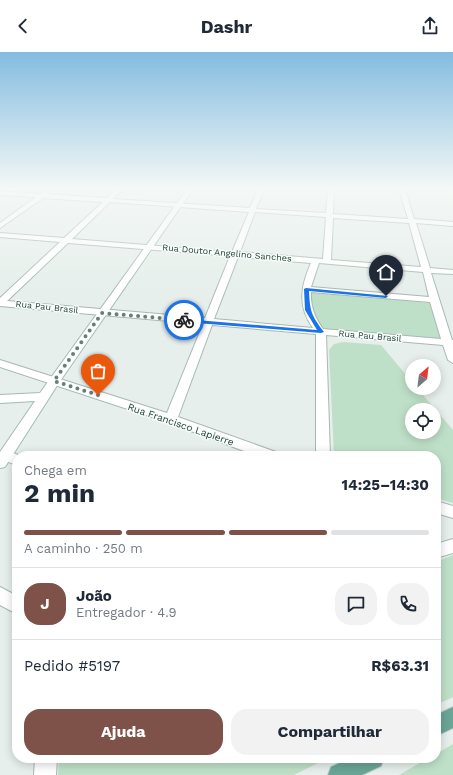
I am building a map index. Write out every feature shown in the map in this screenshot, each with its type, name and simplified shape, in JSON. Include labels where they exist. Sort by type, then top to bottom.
[{"type":"main road","points":[[441,723],[453,717]]},
{"type":"main road","points":[[339,775],[363,763]]},
{"type":"street","points":[[0,303],[86,223]]},
{"type":"street","points":[[7,459],[43,397],[166,223]]},
{"type":"street","points":[[171,420],[248,223]]},
{"type":"street","points":[[323,451],[321,332],[314,324],[307,310],[306,289],[322,261],[329,223]]},
{"type":"street","points":[[413,223],[434,300],[450,343],[453,360]]},
{"type":"street","points":[[436,223],[453,224]]},
{"type":"street","name":"Rua Doutor Angelino Sanches","points":[[0,235],[453,272]]},
{"type":"street","points":[[306,289],[434,300]]},
{"type":"street","name":"Rua Pau Brasil","points":[[0,303],[450,343]]},
{"type":"street","name":"Rua Francisco Lapierre","points":[[0,363],[171,420],[245,451]]},
{"type":"street","points":[[0,399],[43,397]]},
{"type":"street","points":[[441,550],[453,546]]},
{"type":"street","points":[[0,596],[12,602]]},
{"type":"street","points":[[45,775],[46,763]]},
{"type":"green space","points":[[310,292],[430,303],[443,340],[323,329],[312,312]]},
{"type":"green space","points":[[343,342],[381,345],[405,374],[405,395],[423,395],[430,403],[405,403],[405,439],[441,439],[441,416],[453,430],[453,503],[441,499],[441,451],[334,451],[329,350],[334,344]]},
{"type":"green space","points":[[453,555],[453,697],[441,703],[441,560]]},
{"type":"green space","points":[[453,744],[453,775],[399,775],[419,763],[441,763],[441,751]]},
{"type":"green space","points":[[59,763],[318,763],[294,775],[58,775]]},
{"type":"way so far","points":[[98,395],[54,381],[102,313],[184,320]]},
{"type":"route","points":[[184,320],[321,332],[314,324],[307,310],[306,289],[386,296]]}]
